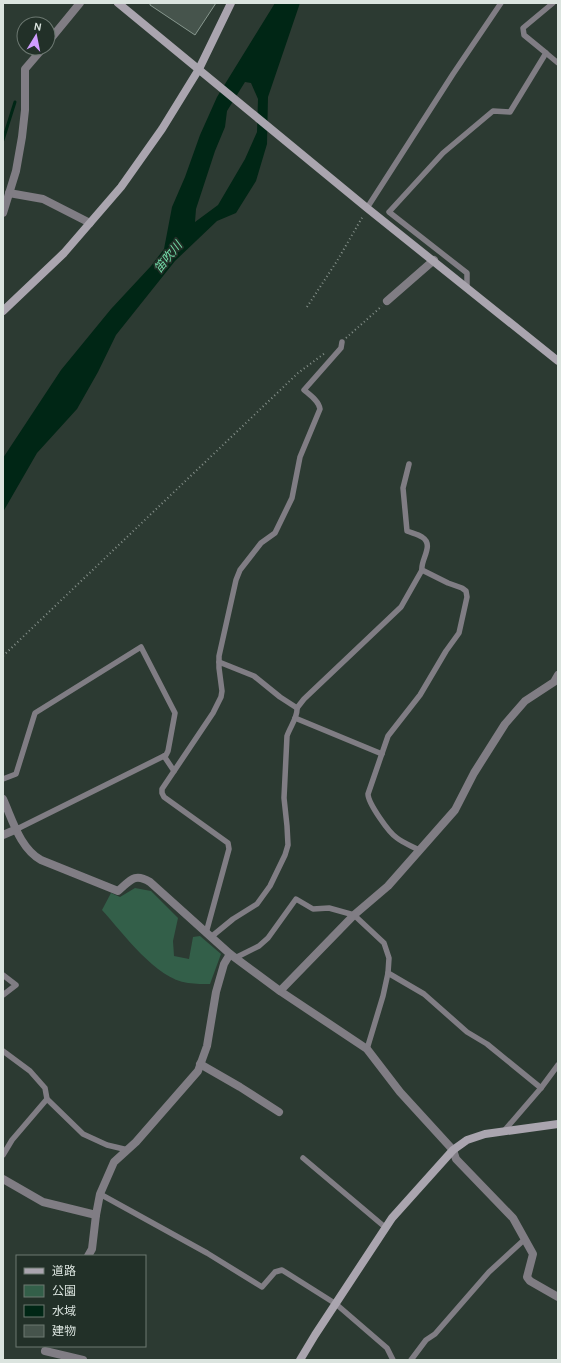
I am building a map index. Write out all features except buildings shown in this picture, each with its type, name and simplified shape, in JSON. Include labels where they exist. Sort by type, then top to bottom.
[{"type":"street","points":[[56,32],[80,3]]},
{"type":"street","points":[[118,3],[367,208],[434,260],[558,361]]},
{"type":"street","points":[[3,311],[64,252],[121,187],[201,71],[231,3]]},
{"type":"street","points":[[3,210],[16,171],[22,137],[25,69],[36,56]]},
{"type":"street","points":[[9,193],[43,199],[90,223]]},
{"type":"street","points":[[387,302],[434,260]]},
{"type":"street","points":[[280,991],[354,915],[388,886],[454,810],[474,773],[505,724],[525,701],[554,682],[558,675]]},
{"type":"street","points":[[3,799],[27,848],[33,855],[41,860],[118,891],[132,878],[143,877],[232,956],[280,991],[367,1049],[400,1092],[453,1150],[456,1159],[513,1218],[533,1254],[527,1277],[530,1281],[558,1297]]},
{"type":"street","points":[[3,835],[17,829]]},
{"type":"street","points":[[89,1255],[92,1249],[100,1194],[114,1162],[136,1142],[198,1071],[207,1046],[216,992],[224,964],[232,956]]},
{"type":"street","points":[[200,1064],[279,1112]]},
{"type":"street","points":[[300,1360],[392,1218],[453,1150],[467,1140],[485,1134],[558,1124]]},
{"type":"street","points":[[3,1179],[43,1202],[96,1215]]},
{"type":"street","points":[[42,1360],[46,1349],[83,1360]]},
{"type":"lane","points":[[367,208],[453,74],[501,3]]},
{"type":"lane","points":[[553,3],[523,28],[524,35],[558,63]]},
{"type":"lane","points":[[467,287],[467,273],[389,212],[443,154],[493,111],[510,112],[546,53]]},
{"type":"lane","points":[[209,935],[229,850],[228,843],[164,797],[162,789],[213,713],[221,697],[222,691],[219,662],[236,580],[240,570],[261,543],[275,533],[292,498],[300,457],[320,409],[317,402],[304,390],[340,348],[342,342]]},
{"type":"lane","points":[[209,935],[257,904],[270,886],[285,854],[288,845],[284,798],[287,736],[298,713],[297,708],[304,699],[401,607],[422,570],[423,561],[428,549],[426,542],[423,537],[407,531],[403,488],[409,464]]},
{"type":"lane","points":[[419,850],[396,838],[372,807],[368,799],[368,794],[388,736],[420,695],[446,651],[459,633],[461,626],[467,597],[466,591],[422,570]]},
{"type":"lane","points":[[3,779],[16,774],[35,713],[141,647],[175,713],[168,751],[164,756],[17,829]]},
{"type":"lane","points":[[219,662],[254,676],[280,697],[297,708]]},
{"type":"lane","points":[[295,718],[382,754]]},
{"type":"lane","points":[[164,756],[174,771]]},
{"type":"lane","points":[[232,956],[259,946],[268,938],[296,899],[313,909],[329,908],[354,915],[384,942],[389,958],[383,996],[367,1049]]},
{"type":"lane","points":[[388,972],[424,994],[467,1032],[487,1044],[541,1088]]},
{"type":"lane","points":[[3,975],[16,985],[3,995]]},
{"type":"lane","points":[[3,1051],[30,1071],[45,1088],[47,1099],[83,1134],[107,1145],[128,1150]]},
{"type":"lane","points":[[504,1131],[541,1088],[558,1065]]},
{"type":"lane","points":[[3,1156],[12,1140],[47,1099]]},
{"type":"lane","points":[[303,1158],[386,1228]]},
{"type":"lane","points":[[100,1194],[207,1253],[262,1287],[275,1272],[282,1270],[336,1304],[387,1348],[394,1360]]},
{"type":"lane","points":[[411,1360],[426,1340],[435,1334],[489,1272],[525,1239]]},
{"type":"path","points":[[307,307],[337,261],[367,208]]},
{"type":"path","points":[[342,342],[387,302]]},
{"type":"path","points":[[3,656],[298,373],[329,350]]},
{"type":"green space","points":[[135,888],[151,891],[178,918],[173,941],[174,956],[189,959],[193,937],[200,936],[221,954],[210,984],[188,983],[176,980],[164,973],[141,954],[102,910],[111,893],[120,897]]},
{"type":"water","name":"笛吹川","points":[[275,3],[300,3],[268,97],[267,144],[256,181],[236,213],[217,221],[175,261],[116,335],[98,372],[77,409],[37,453],[3,512],[3,458],[61,370],[111,309],[151,266],[164,249],[172,207],[185,177],[200,135],[217,97]],"holes":[[[245,82],[251,83],[258,99],[257,132],[245,159],[218,205],[195,222],[196,209],[215,151],[225,127],[227,111]]]},
{"type":"waterway","points":[[3,140],[15,102]]}]
